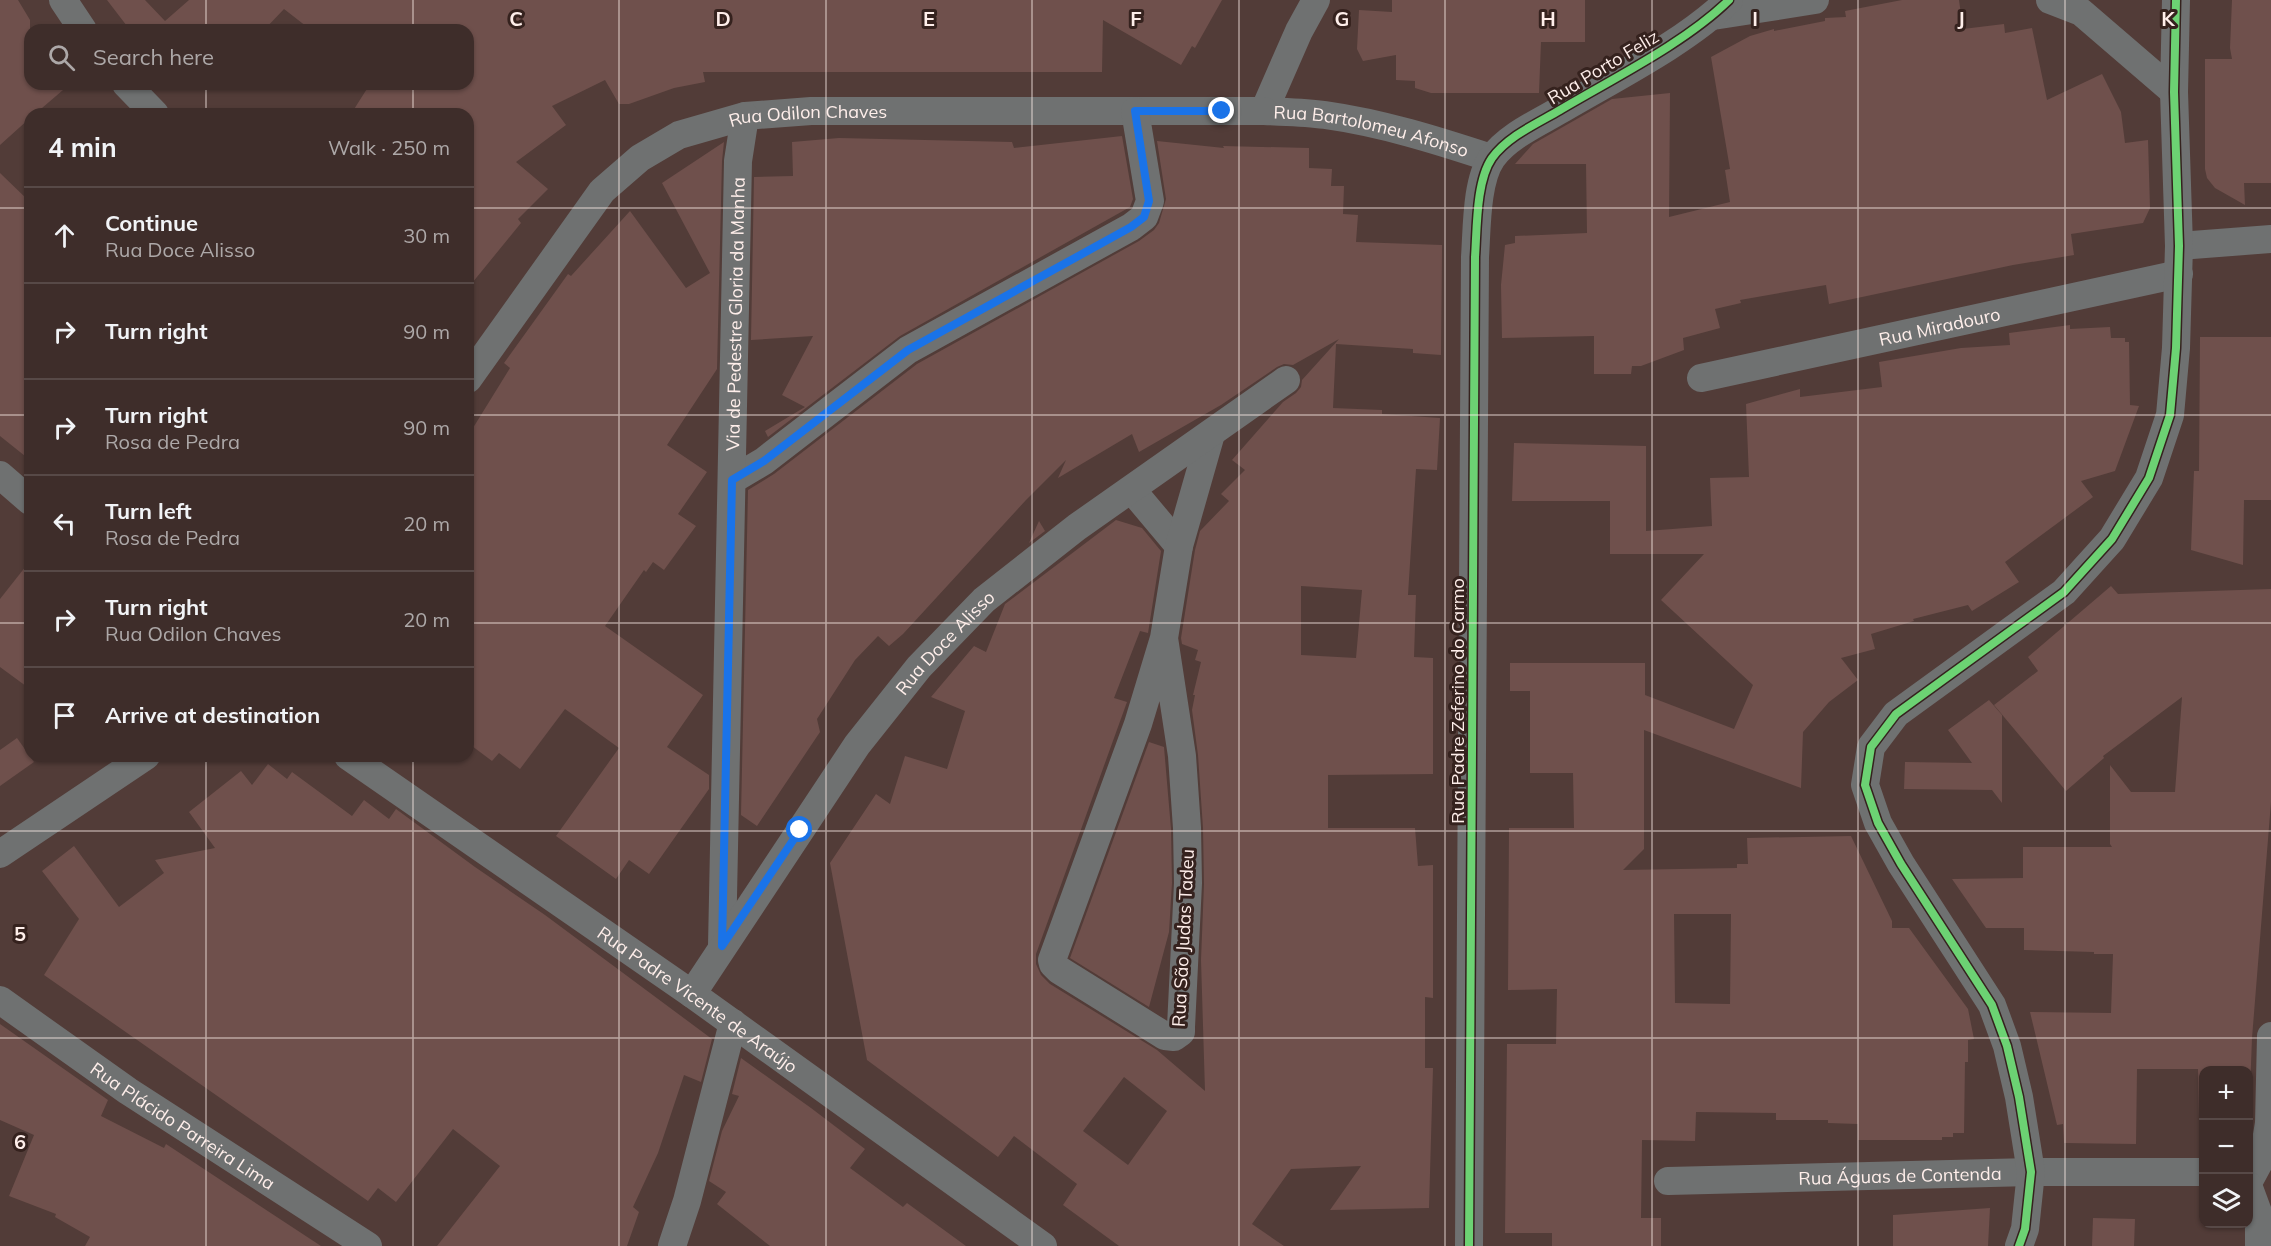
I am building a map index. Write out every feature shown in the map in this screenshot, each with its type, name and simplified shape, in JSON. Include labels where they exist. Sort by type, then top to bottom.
[{"type":"street","points":[[63,0],[79,24]]},
{"type":"street","name":"Rua Bartolomeu Afonso","points":[[1316,0],[1299,31],[1264,111],[1322,114],[1374,124],[1427,137],[1491,158]]},
{"type":"street","points":[[1721,8],[1815,0]]},
{"type":"street","points":[[2049,0],[2081,12],[2174,93]]},
{"type":"street","points":[[2019,1246],[2025,1229],[2031,1172],[2019,1097],[2007,1046],[1992,1005],[1878,823],[1865,785],[1871,747],[1896,714],[2064,592],[2112,539],[2149,478],[2170,415],[2176,348],[2179,260],[2174,93],[2176,0]]},
{"type":"street","name":"Rua Porto Feliz","points":[[1491,158],[1520,134],[1668,46],[1721,8]]},
{"type":"street","points":[[132,90],[148,108]]},
{"type":"street","name":"Rua Odilon Chaves","points":[[474,367],[602,190],[640,158],[679,135],[745,116],[811,111],[1264,111]]},
{"type":"street","points":[[732,480],[764,461],[908,350],[1131,227],[1144,217],[1149,201],[1135,111]]},
{"type":"street","name":"Via de Pedestre Gloria da Manha","points":[[722,946],[738,161],[745,116]]},
{"type":"street","name":"Rua Padre Zeferino do Carmo","points":[[1469,1246],[1475,257],[1478,211],[1483,181],[1491,158]]},
{"type":"street","name":"Rua Miradouro","points":[[1701,378],[2271,238]]},
{"type":"street","name":"Rua Doce Alisso","points":[[692,994],[857,745],[919,667],[984,600],[1077,527],[1286,380]]},
{"type":"street","name":"Rua São Judas Tadeu","points":[[1164,638],[1182,756],[1188,883],[1181,1027],[1180,1032],[1174,1037],[1165,1036],[1059,970],[1052,960],[1138,724],[1164,638],[1179,546],[1211,434]]},
{"type":"street","points":[[0,476],[24,496]]},
{"type":"street","points":[[1131,490],[1179,546]]},
{"type":"street","points":[[0,854],[137,762]]},
{"type":"street","name":"Rua Padre Vicente de Araújo","points":[[357,762],[692,994],[1043,1246]]},
{"type":"street","name":"Rua Plácido Parreira Lima","points":[[0,1000],[128,1091],[368,1246]]},
{"type":"street","points":[[672,1246],[687,1201],[733,1023]]},
{"type":"street","points":[[2253,1174],[2264,1153],[2269,1123],[2271,1036]]},
{"type":"street","name":"Rua Águas de Contenda","points":[[1668,1181],[2031,1172],[2199,1172]]},
{"type":"street","points":[[2253,1198],[2259,1215],[2259,1246]]},
{"type":"building","points":[[0,0],[18,0],[30,20],[30,24],[24,24],[24,90],[63,90],[42,108],[24,108],[24,123],[0,145]]},
{"type":"building","points":[[107,0],[145,0],[165,21],[189,0],[1222,0],[1195,48],[1192,46],[1181,65],[1103,20],[1102,72],[703,72],[705,82],[674,88],[629,104],[619,104],[605,80],[552,106],[566,125],[516,162],[548,189],[518,219],[521,223],[474,281],[474,108],[355,108],[366,90],[474,90],[474,24],[303,24],[284,9],[270,24],[125,24]]},
{"type":"building","points":[[1392,0],[1585,0],[1585,42],[1541,42],[1539,93],[1431,93],[1415,88],[1415,81],[1396,80],[1396,55],[1363,61],[1357,49],[1359,10],[1392,12]]},
{"type":"building","points":[[1902,0],[1959,0],[1963,29],[2004,24],[2005,33],[2032,28],[2047,100],[2102,74],[2121,112],[2125,143],[2148,140],[2150,208],[2143,223],[2071,234],[2074,255],[2013,265],[1829,304],[1826,285],[1740,300],[1741,303],[1715,309],[1720,328],[1683,338],[1684,350],[1641,366],[1632,366],[1631,374],[1594,374],[1594,336],[1502,338],[1501,285],[1505,245],[1515,243],[1515,236],[1587,233],[1586,164],[1515,164],[1533,144],[1612,99],[1670,93],[1669,217],[1730,202],[1725,170],[1730,169],[1711,57],[1750,36],[1774,29],[1774,31],[1825,21],[1825,18],[1846,17],[1845,11]]},
{"type":"building","points":[[2232,0],[2271,0],[2271,183],[2244,183],[2245,205],[2215,188],[2207,178],[2205,169],[2205,59],[2232,59],[2230,48]]},
{"type":"building","points":[[1122,136],[1133,199],[1130,207],[900,336],[768,437],[765,431],[805,407],[782,395],[813,336],[751,340],[754,177],[793,176],[792,142],[839,138],[1012,142],[1014,148]]},
{"type":"building","points":[[1157,141],[1224,148],[1223,146],[1309,148],[1309,168],[1332,169],[1331,186],[1344,186],[1343,214],[1358,215],[1356,242],[1442,245],[1441,355],[1413,353],[1413,349],[1336,344],[1333,408],[1382,410],[1382,414],[1440,418],[1437,470],[1416,469],[1408,595],[1416,595],[1414,657],[1433,658],[1433,774],[1328,775],[1328,828],[1415,828],[1418,866],[1433,865],[1433,998],[1425,997],[1425,1068],[1433,1068],[1429,1208],[1330,1210],[1361,1166],[1291,1169],[1252,1224],[1284,1246],[1119,1246],[1063,1205],[1077,1184],[1014,1136],[998,1157],[867,1060],[830,863],[876,794],[890,804],[905,756],[947,769],[965,711],[931,697],[974,646],[986,652],[1005,604],[1116,520],[1142,528],[1161,551],[1148,633],[1140,631],[1114,698],[1127,702],[1036,954],[1036,964],[1041,975],[1050,984],[1157,1050],[1205,1091],[1201,960],[1204,884],[1203,828],[1192,710],[1201,662],[1195,660],[1198,650],[1182,644],[1181,638],[1195,550],[1200,531],[1229,501],[1221,494],[1245,470],[1232,460],[1283,402],[1296,393],[1301,387],[1302,380],[1339,339],[1293,365],[1284,364],[1277,367],[1221,405],[1139,452],[1132,434],[1058,478],[1066,460],[1026,500],[903,634],[889,646],[878,636],[855,660],[817,719],[820,732],[757,826],[741,815],[748,490],[774,474],[917,364],[1139,241],[1154,230],[1159,223],[1166,199]],"holes":[[[1301,586],[1362,590],[1356,658],[1301,655]],[[1124,1077],[1167,1111],[1128,1165],[1083,1131]]]},
{"type":"building","points":[[724,142],[717,369],[667,445],[707,472],[678,514],[696,526],[664,570],[653,562],[646,572],[644,570],[605,626],[703,695],[667,747],[709,775],[709,789],[649,874],[629,860],[616,879],[556,836],[619,748],[565,709],[520,769],[499,753],[492,761],[474,748],[474,426],[510,368],[504,363],[568,274],[571,276],[630,211],[686,288],[710,273],[662,183]]},
{"type":"building","points":[[0,173],[24,196],[24,455],[0,436]]},
{"type":"building","points":[[2070,325],[2070,329],[2110,327],[2111,338],[2125,338],[2125,342],[2129,342],[2130,405],[2139,406],[2115,471],[2081,481],[2093,497],[2005,562],[2019,582],[1972,611],[1968,605],[1913,619],[1914,621],[1871,634],[1875,649],[1841,658],[1858,680],[1829,702],[1803,732],[1801,788],[1644,730],[1644,849],[1623,870],[1737,868],[1737,864],[1748,864],[1747,838],[1851,836],[1892,921],[1892,928],[1909,928],[1968,1009],[1974,1039],[1968,1040],[1968,1062],[1965,1062],[1964,1133],[1953,1133],[1953,1137],[1942,1137],[1942,1140],[1858,1140],[1858,1124],[1828,1123],[1828,1120],[1776,1120],[1776,1113],[1696,1112],[1695,1141],[1642,1140],[1641,1218],[1661,1218],[1661,1246],[1552,1246],[1552,1233],[1505,1233],[1507,1044],[1556,1044],[1557,989],[1508,990],[1509,828],[1574,828],[1573,773],[1530,773],[1530,691],[1510,691],[1510,663],[1645,663],[1645,695],[1734,729],[1753,685],[1661,600],[1704,554],[1610,554],[1610,501],[1512,501],[1514,443],[1646,446],[1646,531],[1712,526],[1710,478],[1749,477],[1746,404],[1800,389],[1800,397],[1882,387],[1879,362],[1961,348],[2010,345],[2009,333]],"holes":[[[1674,914],[1731,914],[1730,1004],[1675,1003]]]},
{"type":"building","points":[[2200,337],[2271,337],[2271,500],[2244,500],[2243,565],[2191,550],[2194,471],[2199,471]]},
{"type":"building","points":[[1039,521],[1045,531],[1029,543]]},
{"type":"building","points":[[24,569],[24,685],[0,667],[0,599]]},
{"type":"building","points":[[2111,586],[2118,594],[2271,589],[2271,802],[2251,1066],[2199,1066],[2199,1118],[2198,1069],[2137,1069],[2136,1144],[2064,1143],[2063,1124],[2057,1125],[2030,1012],[2111,1013],[2113,954],[2024,950],[2024,928],[1986,928],[1952,879],[2023,878],[2023,847],[2112,847],[2110,844],[2110,765],[2131,792],[2175,792],[2182,697],[2103,756],[2104,758],[2066,791],[1994,705],[2038,671],[2028,657]]},
{"type":"building","points":[[1989,700],[2002,715],[2002,803],[1992,790],[1904,789],[1905,762],[1972,763],[1948,730]]},
{"type":"building","points":[[17,738],[24,748],[24,762],[34,762],[0,786],[0,750]]},
{"type":"building","points":[[1149,742],[1164,747],[1171,829],[1172,883],[1169,932],[1149,1007],[1070,958]]},
{"type":"building","points":[[268,764],[287,779],[292,772],[352,816],[364,800],[389,819],[396,809],[545,915],[712,1039],[701,1082],[684,1075],[658,1153],[633,1207],[639,1212],[627,1246],[437,1246],[500,1166],[453,1129],[396,1202],[378,1188],[368,1201],[44,975],[79,919],[42,871],[74,846],[119,907],[164,873],[155,860],[215,848],[189,812],[241,771],[252,785]]},
{"type":"building","points":[[0,1024],[108,1100],[101,1116],[164,1148],[166,1144],[321,1246],[85,1246],[90,1237],[55,1217],[56,1214],[9,1196],[34,1135],[0,1120]]},
{"type":"building","points":[[741,1058],[865,1149],[850,1168],[903,1207],[907,1203],[966,1246],[770,1246],[717,1204],[726,1192],[709,1181],[722,1131],[739,1096],[732,1094]]},
{"type":"building","points":[[1990,1208],[1988,1246],[1893,1246],[1893,1215]]},
{"type":"building","points":[[2093,1218],[2135,1219],[2134,1246],[2092,1246]]},
{"type":"cycle path","points":[[1469,1246],[1475,257],[1480,192],[1492,158],[1506,143],[1692,31],[1729,0]]},
{"type":"cycle path","points":[[2019,1246],[2025,1229],[2031,1172],[2019,1097],[2007,1046],[1992,1005],[1901,864],[1878,823],[1865,785],[1871,747],[1896,714],[2064,592],[2112,539],[2149,478],[2170,415],[2176,348],[2179,246],[2174,92],[2176,0]]},
{"type":"route","points":[[800,830],[722,946],[732,480],[764,461],[908,350],[1131,227],[1144,217],[1149,201],[1135,111],[1222,111]]}]
